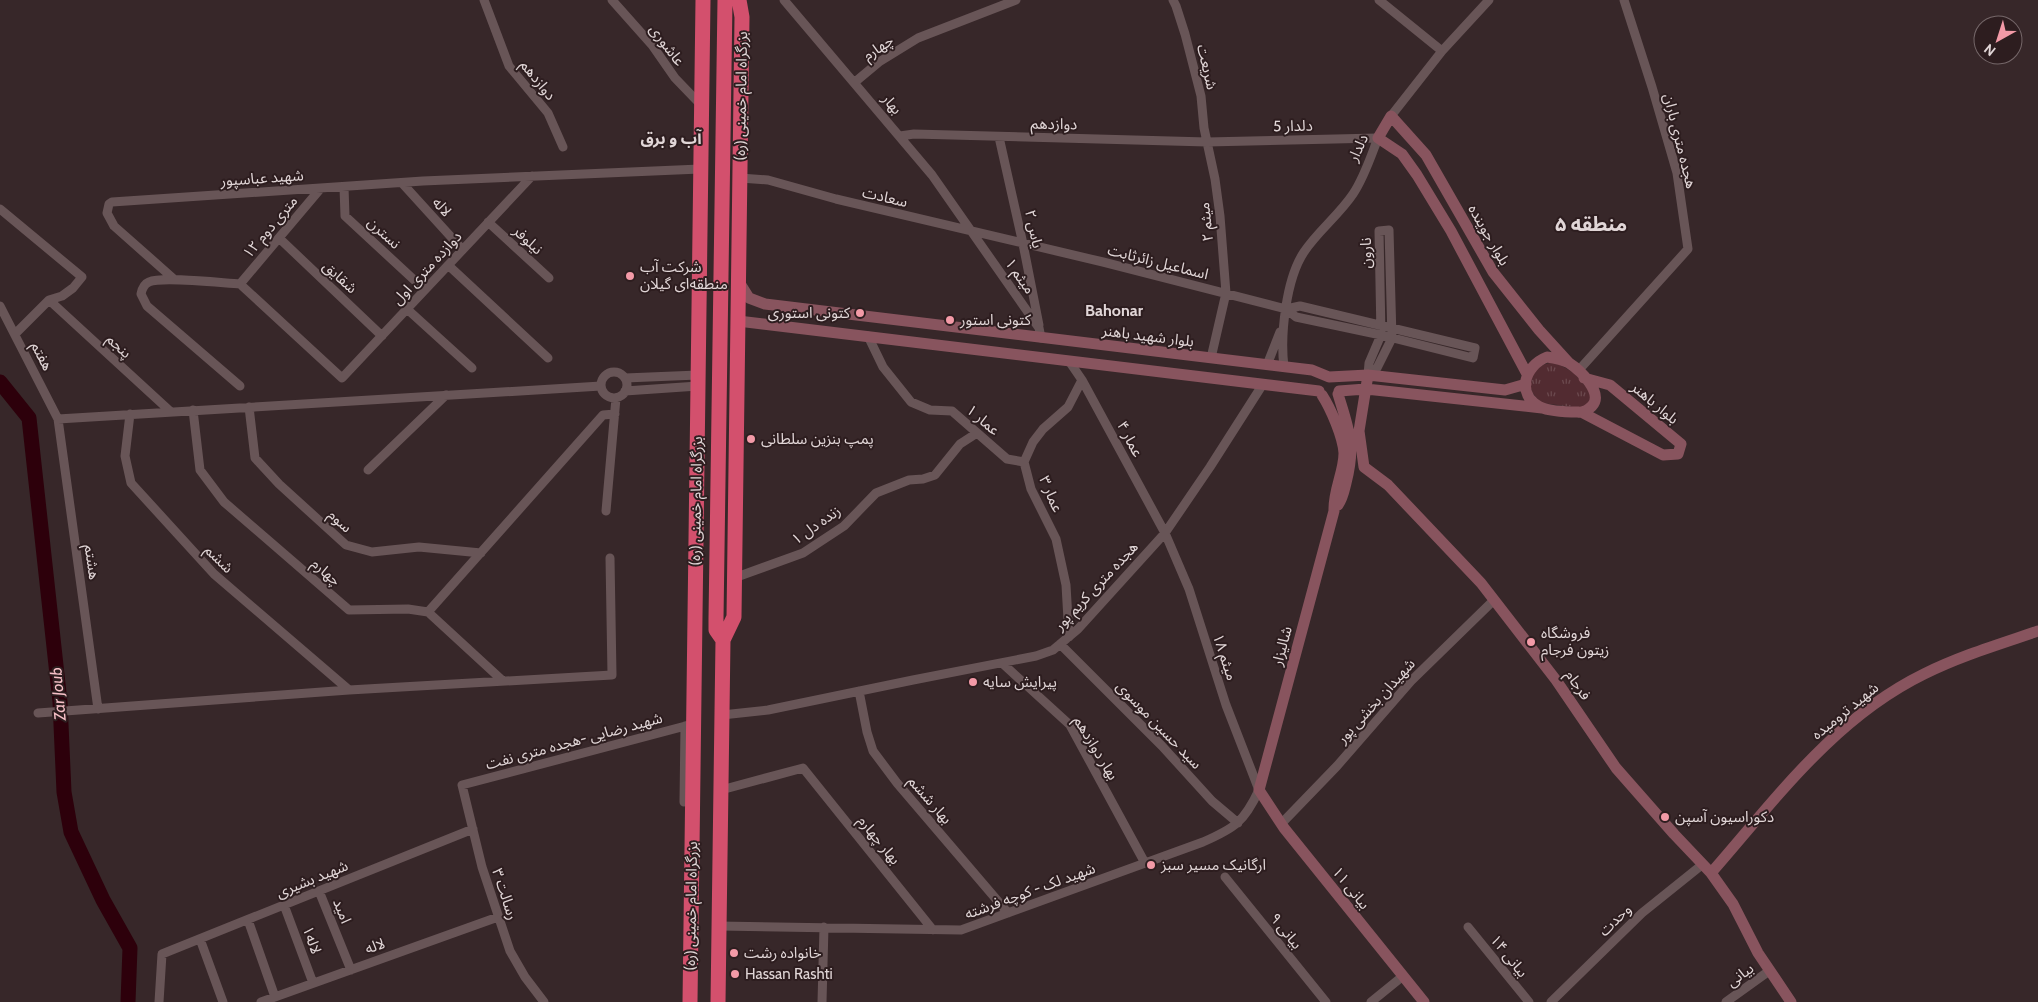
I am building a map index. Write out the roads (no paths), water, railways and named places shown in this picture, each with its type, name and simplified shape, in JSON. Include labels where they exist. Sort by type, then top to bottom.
[{"type":"highway","name":"بزرگراه امام خمینی (ره)","points":[[690,1002],[689,725],[698,380],[703,0]]},
{"type":"highway","name":"بزرگراه امام خمینی (ره)","points":[[718,1002],[723,640],[734,618],[742,17],[729,1]]},
{"type":"highway","name":"بزرگراه امام خمینی (ره)","points":[[723,640],[716,630],[716,619],[729,1]]},
{"type":"highway","points":[[700,197],[723,191],[740,198]]},
{"type":"highway","points":[[699,292],[703,305],[714,316],[723,319],[738,313]]},
{"type":"highway","points":[[698,338],[706,333],[718,330],[728,331],[738,337]]},
{"type":"street","name":"دوازدهم","points":[[484,0],[509,66],[548,113],[563,147]]},
{"type":"street","name":"عاشوری","points":[[612,0],[652,45],[675,78],[701,105]]},
{"type":"street","name":"بهار","points":[[784,0],[932,175],[971,232]]},
{"type":"street","name":"چهارم","points":[[855,82],[879,62],[918,38],[1016,0]]},
{"type":"street","name":"شریعت","points":[[1172,0],[1176,6],[1185,34],[1200,96],[1207,142]]},
{"type":"street","points":[[1380,0],[1442,51]]},
{"type":"street","name":"دلدار","points":[[1284,323],[1295,266],[1305,250],[1354,193],[1378,138],[1391,116],[1442,51],[1489,0]]},
{"type":"street","name":"هجده متری باران","points":[[1581,374],[1688,249],[1677,173],[1624,0]]},
{"type":"street","name":"بلوار جوینده","points":[[1391,116],[1426,155],[1493,272],[1539,330],[1569,363]]},
{"type":"street","name":"دوازدهم","points":[[900,136],[914,134],[1207,142]]},
{"type":"street","name":"یاس ۲","points":[[999,136],[1040,333]]},
{"type":"street","name":"دلدار 5","points":[[1207,142],[1378,138]]},
{"type":"street","name":"بلوار جوینده","points":[[1378,138],[1402,154],[1417,174],[1451,231],[1526,379]]},
{"type":"street","name":"میثم ۲","points":[[1207,142],[1216,179],[1226,293],[1211,358]]},
{"type":"street","name":"شهید عباسپور","points":[[174,280],[114,226],[107,213],[109,204],[112,202],[402,182],[700,169]]},
{"type":"street","name":"دوازده متری اول","points":[[240,284],[342,378],[532,176]]},
{"type":"street","name":"سعادت","points":[[740,178],[768,180],[836,199],[1023,244]]},
{"type":"street","name":"لاله","points":[[402,182],[462,249]]},
{"type":"street","name":"نسترن","points":[[344,187],[345,216],[425,290]]},
{"type":"street","name":"۱۲ متری دوم","points":[[240,284],[321,188]]},
{"type":"street","points":[[0,209],[82,277],[73,288],[62,296],[49,300],[15,334]]},
{"type":"street","name":"نیلوفر","points":[[488,222],[549,278]]},
{"type":"street","name":"نارون","points":[[1389,230],[1392,338],[1377,368],[1368,375],[1369,363],[1381,330],[1379,231],[1389,230]]},
{"type":"street","name":"میثم ۱","points":[[971,232],[1040,333]]},
{"type":"street","name":"شقایق","points":[[279,238],[382,336]]},
{"type":"street","name":"اسماعیل زائرثابت","points":[[1023,244],[1286,309],[1296,317],[1381,330]]},
{"type":"street","points":[[448,265],[548,358]]},
{"type":"street","name":"بلوار شهید باهنر","points":[[739,278],[745,294],[760,304],[928,324],[1040,333],[1211,358],[1312,370],[1329,377]]},
{"type":"street","points":[[240,284],[174,280],[151,281],[146,283],[141,294],[143,301],[240,386]]},
{"type":"street","name":"پنجم","points":[[49,300],[171,412]]},
{"type":"street","name":"هفتم","points":[[0,306],[58,419]]},
{"type":"street","points":[[407,309],[472,368]]},
{"type":"street","points":[[738,313],[868,336],[1263,384],[1321,393],[1327,398],[1333,397],[1338,393],[1366,389],[1583,412],[1594,404],[1595,398],[1592,387],[1581,374],[1569,363],[1558,358],[1547,358],[1537,361],[1526,379],[1505,390],[1368,375],[1329,377],[1320,382],[1321,393]]},
{"type":"street","points":[[868,336],[872,317]]},
{"type":"street","points":[[1267,365],[1284,323]]},
{"type":"street","points":[[1284,323],[1282,351],[1284,367]]},
{"type":"street","points":[[926,343],[928,324]]},
{"type":"street","points":[[1392,328],[1475,348],[1473,358],[1392,338],[1381,330],[1392,328]]},
{"type":"street","name":"عمار ۱","points":[[868,336],[883,366],[911,402],[930,410],[952,412],[1007,458],[1024,462]]},
{"type":"street","name":"عمار ۴","points":[[1069,360],[1082,380],[1165,532]]},
{"type":"street","points":[[616,398],[607,396],[601,386],[603,378],[610,373],[618,373],[625,378],[698,380]]},
{"type":"street","name":"بلوار باهنر","points":[[1581,374],[1610,385],[1681,444],[1678,454],[1663,455],[1583,412]]},
{"type":"street","points":[[1346,463],[1364,467],[1359,431],[1368,375]]},
{"type":"street","points":[[1329,377],[1338,382],[1338,393]]},
{"type":"street","points":[[625,378],[625,391]]},
{"type":"street","points":[[1526,379],[1527,391],[1531,399],[1542,408]]},
{"type":"street","points":[[606,511],[616,398],[625,391],[698,380]]},
{"type":"street","name":"عمار ۳","points":[[1069,638],[1066,585],[1056,539],[1031,489],[1024,462],[1033,442],[1043,429],[1068,407],[1082,380]]},
{"type":"street","name":"هجده متری کریم پور","points":[[722,715],[768,710],[1036,656],[1054,650],[1078,629],[1165,532],[1210,467],[1263,384]]},
{"type":"street","points":[[58,419],[601,386]]},
{"type":"street","name":"شالیزار","points":[[1321,393],[1341,437],[1346,463]]},
{"type":"street","name":"شالیزار","points":[[1259,790],[1334,511],[1334,501],[1352,448],[1338,393]]},
{"type":"street","points":[[368,470],[446,395]]},
{"type":"street","name":"سوم","points":[[249,407],[255,458],[278,484],[346,545],[372,552],[419,547],[481,553]]},
{"type":"street","name":"چهارم","points":[[193,410],[200,470],[224,502],[349,610],[408,609],[428,612]]},
{"type":"street","name":"ششم","points":[[130,414],[125,456],[131,483],[214,574],[349,690]]},
{"type":"street","points":[[502,681],[428,612],[603,415],[615,414]]},
{"type":"street","name":"هشتم","points":[[58,419],[95,709]]},
{"type":"street","name":"زنده دل ۱","points":[[734,578],[803,553],[844,526],[876,493],[909,480],[923,479],[935,475],[960,444],[977,433]]},
{"type":"street","name":"فرجام","points":[[1364,467],[1388,485],[1454,553],[1494,600],[1556,680],[1616,768],[1711,873],[1733,904],[1769,971],[1791,1002]]},
{"type":"street","name":"میثم ۱۸","points":[[1165,532],[1189,589],[1226,705],[1259,790]]},
{"type":"street","points":[[38,713],[349,690],[612,675],[610,558]]},
{"type":"street","name":"شهیدان بخشی پور","points":[[1281,824],[1337,766],[1411,681],[1494,600]]},
{"type":"street","name":"شهید ترومیده","points":[[1711,873],[1784,786],[1831,738],[1876,702],[1924,674],[2038,631]]},
{"type":"street","name":"سید حسین موسوی","points":[[1060,644],[1162,746],[1212,801],[1238,823]]},
{"type":"street","name":"بهار دوازدهم","points":[[1002,663],[1070,725],[1145,863]]},
{"type":"street","name":"بهار ششم","points":[[859,691],[867,732],[873,750],[897,783],[1008,913]]},
{"type":"street","points":[[684,802],[689,725]]},
{"type":"street","name":"شهید رضایی -هجده متری نفت","points":[[462,785],[689,725]]},
{"type":"street","name":"بهار چهارم","points":[[721,790],[803,768],[933,930]]},
{"type":"street","name":"رسالت ۳","points":[[462,785],[482,867],[514,960],[544,1002]]},
{"type":"street","name":"شهید لک - کوچه فرشته","points":[[719,926],[961,930],[1203,842],[1230,830],[1238,823],[1252,804],[1259,790]]},
{"type":"street","name":"بیانی ۱۱","points":[[1259,790],[1281,824],[1424,1002]]},
{"type":"street","name":"شهید بشیری","points":[[159,1002],[162,954],[473,829]]},
{"type":"street","name":"وحدت","points":[[1551,1002],[1642,913],[1702,864]]},
{"type":"street","name":"بیانی ۹","points":[[1225,877],[1326,1002]]},
{"type":"street","name":"امید","points":[[319,891],[351,970]]},
{"type":"street","name":"لاله۱","points":[[284,905],[313,983]]},
{"type":"street","name":"لاله","points":[[261,1002],[498,917]]},
{"type":"street","points":[[248,920],[275,997]]},
{"type":"street","points":[[822,1002],[824,927]]},
{"type":"street","name":"بیانی ۱۴","points":[[1468,927],[1529,1002]]},
{"type":"street","points":[[200,939],[223,1002]]},
{"type":"street","name":"بیانی","points":[[1726,1002],[1769,971]]},
{"type":"street","points":[[1371,1002],[1403,976]]},
{"type":"waterway","name":"Zar Joub","points":[[0,382],[29,418],[60,702],[64,792],[71,832],[103,900],[130,948],[128,1002]]},
{"type":"place","name":"شرکت آب منطقه‌ای گیلان","points":[[630,276]]},
{"type":"place","name":"کتونی استوری","points":[[860,313]]},
{"type":"place","name":"کتونی استور","points":[[950,320]]},
{"type":"place","name":"پمپ بنزین سلطانی","points":[[751,439]]},
{"type":"place","name":"فروشگاه زیتون فرجام","points":[[1531,642]]},
{"type":"place","name":"پیرایش سایه","points":[[973,682]]},
{"type":"place","name":"دکوراسیون آسپن","points":[[1665,817]]},
{"type":"place","name":"ارگانیک مسیر سبز","points":[[1151,865]]},
{"type":"place","name":"خانواده رشت","points":[[734,953]]},
{"type":"place","name":"Hassan Rashti","points":[[735,974]]},
{"type":"district","name":"آب و برق","points":[[671,138]]},
{"type":"district","name":"منطقه ۵","points":[[1591,224]]},
{"type":"district","name":"Bahonar","points":[[1114,310]]}]
